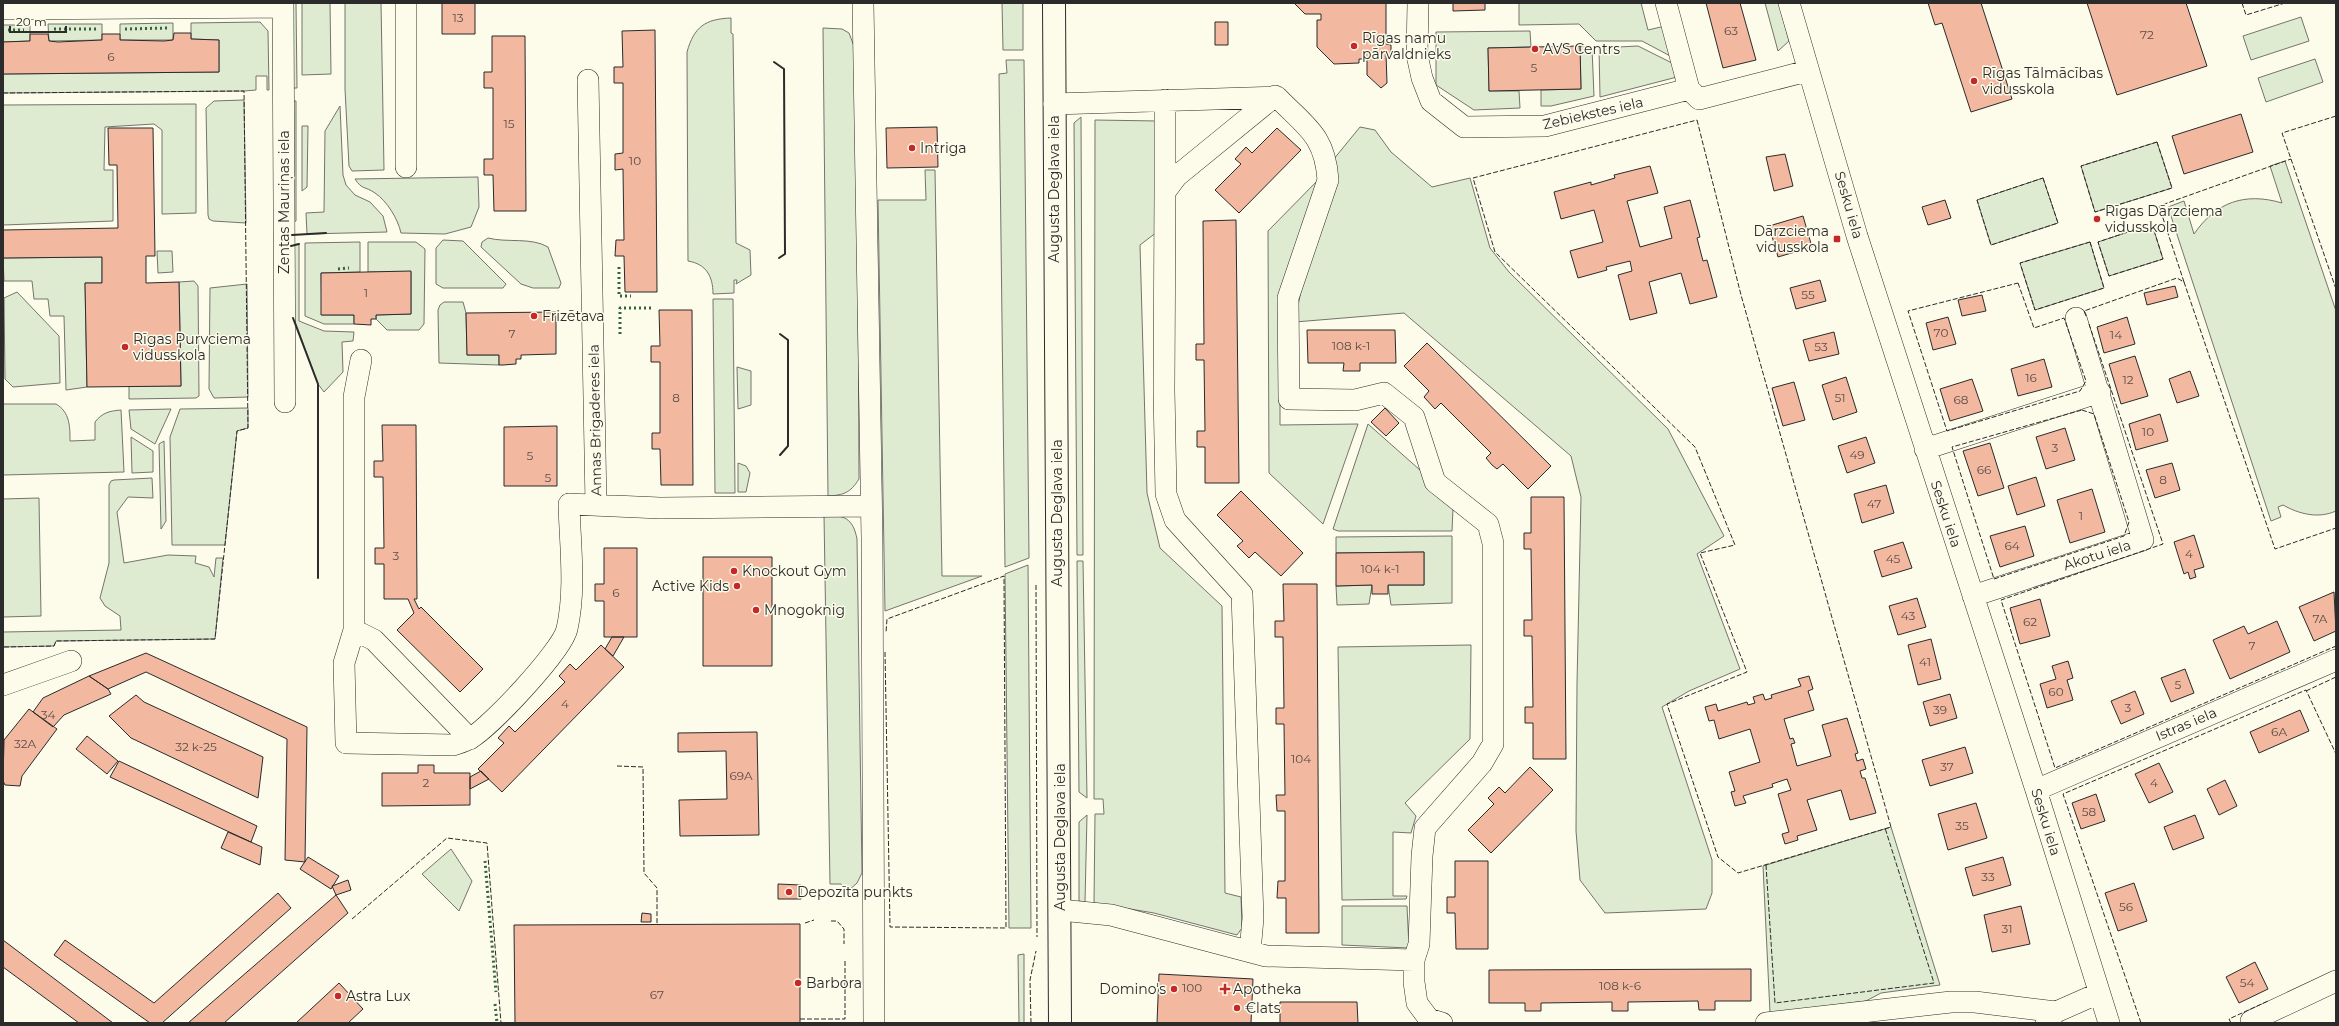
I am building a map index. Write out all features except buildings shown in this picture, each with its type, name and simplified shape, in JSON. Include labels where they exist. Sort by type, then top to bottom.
[{"type":"main road","name":"Augusta Deglava iela","points":[[1054,3],[1060,1023]]},
{"type":"street","points":[[406,3],[406,167]]},
{"type":"street","points":[[864,3],[871,506],[874,1023]]},
{"type":"street","name":"Zebiekstes iela","points":[[1418,3],[1417,55],[1422,78],[1431,101],[1464,127],[1546,126],[1689,89]]},
{"type":"street","points":[[1666,3],[1689,89],[1699,98],[1807,72]]},
{"type":"street","name":"Sesku iela","points":[[1789,3],[1807,72],[1925,450],[2036,790],[2109,1023]]},
{"type":"street","points":[[6,7],[283,5]]},
{"type":"street","name":"Zentas Mauriņas iela","points":[[283,5],[285,402]]},
{"type":"street","name":"Annas Brigaderes iela","points":[[354,630],[344,662],[346,743],[453,745],[470,739],[484,729],[523,690],[567,631],[571,601],[570,504],[596,504],[588,80]]},
{"type":"street","points":[[1054,104],[1275,96],[1319,139],[1327,160],[1328,180],[1288,298],[1289,399],[1355,400],[1384,393],[1414,417],[1435,482],[1488,524],[1493,543],[1493,744],[1482,763],[1426,828],[1422,856],[1419,944],[1414,960],[1416,1003],[1429,1019],[1442,1023]]},
{"type":"street","points":[[1165,192],[1177,176],[1275,96]]},
{"type":"street","points":[[1165,100],[1164,390],[1166,494],[1175,520],[1242,594],[1253,918],[1250,952]]},
{"type":"street","name":"Akotu iela","points":[[1973,596],[2143,540],[2100,392],[2076,318]]},
{"type":"street","points":[[361,360],[354,397],[354,630],[374,640],[470,739]]},
{"type":"street","points":[[1925,450],[2100,392]]},
{"type":"street","points":[[596,504],[660,508],[871,506]]},
{"type":"street","name":"Istras iela","points":[[2036,790],[2336,660]]},
{"type":"street","points":[[3,685],[71,662]]},
{"type":"street","points":[[1060,910],[1111,915],[1266,956],[1414,960]]},
{"type":"street","points":[[2251,1021],[2336,981]]},
{"type":"street","points":[[1766,1023],[1951,1002],[1975,1002],[2051,1018],[2099,993]]},
{"type":"green space","points":[[292,3],[296,3],[297,88],[292,88]]},
{"type":"green space","points":[[302,3],[330,3],[331,74],[302,75]]},
{"type":"green space","points":[[345,3],[381,3],[384,170],[352,171],[349,166],[345,89]]},
{"type":"green space","points":[[1002,3],[1023,3],[1023,50],[1003,50]]},
{"type":"green space","points":[[1519,3],[1641,3],[1648,30],[1665,26],[1674,58],[1642,41],[1596,41],[1579,24],[1519,25]]},
{"type":"green space","points":[[1765,3],[1779,3],[1789,41],[1778,51]]},
{"type":"green space","points":[[2301,17],[2309,41],[2251,60],[2243,36]]},
{"type":"green space","points":[[731,18],[731,33],[733,34],[736,243],[750,250],[751,275],[736,284],[737,280],[734,280],[734,293],[713,294],[710,276],[704,268],[688,261],[687,52],[693,36],[702,26],[714,20]]},
{"type":"green space","points":[[260,22],[268,31],[269,90],[267,90],[267,76],[256,76],[256,90],[244,91],[3,93],[3,74],[219,72],[219,40],[191,39],[191,23]]},
{"type":"green space","points":[[173,23],[173,40],[120,40],[120,24]]},
{"type":"green space","points":[[48,24],[102,24],[102,40],[49,41]]},
{"type":"green space","points":[[3,25],[30,25],[30,41],[3,42]]},
{"type":"green space","points":[[823,28],[842,29],[849,33],[857,54],[859,479],[853,487],[846,492],[828,496]]},
{"type":"green space","points":[[1530,31],[1531,47],[1488,48],[1489,91],[1519,91],[1520,108],[1474,110],[1436,85],[1436,32]]},
{"type":"green space","points":[[1580,46],[1592,48],[1594,96],[1551,106],[1541,106],[1541,90],[1581,89]]},
{"type":"green space","points":[[1638,46],[1674,64],[1677,77],[1600,97],[1599,48]]},
{"type":"green space","points":[[2315,59],[2323,82],[2266,102],[2258,78]]},
{"type":"green space","points":[[1006,60],[1024,60],[1029,558],[1005,567],[999,74],[1007,73]]},
{"type":"green space","points":[[244,100],[246,223],[213,221],[209,219],[208,215],[206,108],[214,101]]},
{"type":"green space","points":[[292,101],[296,101],[296,221],[292,222]]},
{"type":"green space","points":[[196,104],[196,213],[162,214],[162,130],[154,124],[105,127],[104,170],[113,170],[113,221],[3,225],[3,105]]},
{"type":"green space","points":[[340,106],[343,175],[346,185],[355,195],[370,202],[383,216],[387,232],[307,234],[306,213],[324,212],[325,131]]},
{"type":"green space","points":[[1081,117],[1083,555],[1077,555],[1074,123]]},
{"type":"green space","points":[[1095,120],[1158,121],[1157,232],[1140,245],[1147,493],[1160,548],[1222,606],[1225,893],[1241,897],[1242,928],[1237,935],[1154,913],[1094,903],[1095,814],[1104,814],[1103,799],[1094,799]]},
{"type":"green space","points":[[302,126],[308,126],[307,187],[302,191]]},
{"type":"green space","points":[[1360,127],[1375,130],[1391,152],[1432,187],[1470,178],[1490,248],[1509,272],[1668,429],[1724,536],[1697,554],[1740,669],[1689,691],[1662,707],[1712,860],[1712,893],[1706,909],[1605,913],[1580,880],[1576,831],[1577,684],[1581,497],[1571,456],[1404,313],[1295,322],[1306,264],[1333,160]]},
{"type":"green space","points":[[2157,142],[2172,188],[2095,212],[2081,166]]},
{"type":"green space","points":[[2285,161],[2336,311],[2336,511],[2316,515],[2302,513],[2283,505],[2278,507],[2281,517],[2271,521],[2168,207],[2184,201],[2194,234],[2212,214],[2232,202],[2256,199],[2282,203],[2270,166]]},
{"type":"green space","points":[[925,170],[935,170],[942,576],[982,576],[885,611],[878,200],[926,200]]},
{"type":"green space","points":[[478,177],[479,207],[471,227],[445,234],[401,233],[395,216],[388,205],[375,193],[360,185],[355,179]]},
{"type":"green space","points":[[1321,177],[1280,304],[1280,425],[1358,424],[1323,524],[1269,473],[1268,231]]},
{"type":"green space","points":[[2043,178],[2058,223],[1991,245],[1977,200]]},
{"type":"green space","points":[[2152,224],[2163,259],[2109,276],[2098,242]]},
{"type":"green space","points":[[488,238],[534,242],[548,247],[561,283],[559,288],[533,288],[521,284],[481,247],[482,242]]},
{"type":"green space","points":[[443,240],[463,241],[506,284],[503,288],[443,288],[436,284],[436,248]]},
{"type":"green space","points":[[360,242],[360,272],[321,273],[322,315],[354,315],[354,324],[324,324],[305,316],[305,243]]},
{"type":"green space","points":[[368,242],[416,242],[425,249],[424,324],[419,330],[387,330],[376,319],[376,315],[411,314],[411,272],[368,272]]},
{"type":"green space","points":[[2090,242],[2104,288],[2035,310],[2020,263]]},
{"type":"green space","points":[[299,244],[299,321],[324,331],[354,332],[353,341],[342,342],[343,372],[324,392],[318,384],[292,313],[291,245]]},
{"type":"green space","points":[[157,251],[172,251],[173,272],[158,273]]},
{"type":"green space","points":[[102,257],[102,283],[85,283],[87,387],[66,390],[64,316],[50,316],[48,299],[34,299],[32,281],[4,281],[3,258]]},
{"type":"green space","points":[[194,281],[198,286],[199,396],[196,398],[129,399],[129,386],[181,386],[179,282]]},
{"type":"green space","points":[[247,284],[248,397],[214,398],[209,389],[210,288]]},
{"type":"green space","points":[[17,292],[59,336],[60,383],[13,387],[5,379],[4,298]]},
{"type":"green space","points":[[713,299],[733,299],[735,493],[715,493]]},
{"type":"green space","points":[[444,302],[463,302],[466,313],[467,355],[499,355],[499,365],[439,363],[438,310],[440,305]]},
{"type":"green space","points":[[737,367],[751,371],[751,405],[738,409]]},
{"type":"green space","points":[[3,404],[56,404],[61,407],[67,416],[70,441],[95,440],[95,422],[107,413],[121,410],[124,472],[3,475]]},
{"type":"green space","points":[[248,408],[248,428],[237,431],[225,545],[172,545],[170,437],[180,409]]},
{"type":"green space","points":[[171,409],[155,444],[131,429],[129,410]]},
{"type":"green space","points":[[1368,424],[1420,470],[1453,508],[1452,531],[1338,531],[1333,529]]},
{"type":"green space","points":[[131,437],[153,451],[153,472],[132,473]]},
{"type":"green space","points":[[164,441],[166,521],[161,529],[159,444]]},
{"type":"green space","points":[[738,463],[746,466],[750,473],[746,492],[738,492]]},
{"type":"green space","points":[[152,478],[153,498],[128,497],[117,512],[124,563],[168,555],[196,556],[195,563],[209,567],[214,577],[216,558],[223,558],[215,639],[56,641],[54,646],[3,647],[3,632],[121,630],[120,616],[105,606],[100,598],[109,563],[109,485],[111,481],[114,480]]},
{"type":"green space","points":[[39,498],[41,616],[3,617],[3,499]]},
{"type":"green space","points":[[824,515],[837,516],[846,519],[853,526],[857,539],[862,873],[857,883],[847,892],[841,884],[830,884]]},
{"type":"green space","points":[[1452,536],[1452,603],[1391,605],[1388,585],[1424,585],[1424,552],[1336,553],[1336,537]]},
{"type":"green space","points":[[1077,561],[1083,561],[1087,798],[1079,792]]},
{"type":"green space","points":[[1028,565],[1031,928],[1009,928],[1005,574]]},
{"type":"green space","points":[[1372,585],[1369,604],[1337,605],[1336,586]]},
{"type":"green space","points":[[1471,645],[1470,739],[1405,803],[1416,816],[1411,833],[1393,832],[1393,896],[1407,896],[1406,899],[1342,900],[1338,647]]},
{"type":"green space","points":[[1087,815],[1085,902],[1079,901],[1079,822]]},
{"type":"green space","points":[[1891,827],[1940,985],[1881,993],[1866,1001],[1770,1013],[1763,866]]},
{"type":"green space","points":[[451,849],[472,881],[459,911],[422,874]]},
{"type":"green space","points":[[1342,906],[1407,906],[1409,948],[1342,945]]},
{"type":"green space","points":[[1024,954],[1024,1023],[1019,1023],[1018,955]]},
{"type":"hedge","points":[[125,29],[168,28]]},
{"type":"hedge","points":[[54,29],[96,29]]},
{"type":"hedge","points":[[8,30],[24,30]]},
{"type":"hedge","points":[[619,267],[619,296],[631,296]]},
{"type":"hedge","points":[[338,269],[349,268]]},
{"type":"hedge","points":[[620,334],[620,308],[654,308]]},
{"type":"hedge","points":[[485,861],[496,992]]},
{"type":"hedge","points":[[495,1004],[497,1023]]},
{"type":"fence","points":[[2242,3],[2246,15],[2285,3]]},
{"type":"fence","points":[[3,93],[244,91],[248,428],[237,431],[215,639],[56,641],[54,646],[3,647]]},
{"type":"fence","points":[[2336,116],[2282,133],[2336,289]]},
{"type":"fence","points":[[1697,120],[1741,295],[1891,827],[1738,873],[1718,857],[1667,704],[1747,672],[1700,553],[1735,545],[1695,447],[1495,252],[1473,178],[1697,120]]},
{"type":"fence","points":[[2157,142],[2172,188],[2095,212],[2081,166],[2157,142]]},
{"type":"fence","points":[[2184,282],[2159,206],[2291,159]]},
{"type":"fence","points":[[2043,178],[2058,223],[1991,245],[1977,200],[2043,178]]},
{"type":"fence","points":[[2152,224],[2163,259],[2109,276],[2098,242],[2152,224]]},
{"type":"fence","points":[[2090,242],[2104,288],[2035,310],[2020,263],[2090,242]]},
{"type":"fence","points":[[2086,316],[2084,311],[2177,278],[2184,282],[2275,549],[2336,528]]},
{"type":"fence","points":[[2018,283],[2034,328],[2064,318],[2086,381],[2080,391],[1947,431],[1908,311],[2018,283]]},
{"type":"fence","points":[[2089,324],[2163,544],[2001,600],[2055,768],[2336,646]]},
{"type":"fence","points":[[2082,410],[2094,414],[2129,522],[2124,536],[1994,579],[1952,447],[2082,410]]},
{"type":"fence","points":[[885,652],[890,927],[1006,928],[1004,576],[887,619],[886,633]]},
{"type":"fence","points":[[1036,585],[1037,937]]},
{"type":"fence","points":[[2306,691],[2336,677]]},
{"type":"fence","points":[[2141,1023],[2063,794],[2306,690],[2336,754]]},
{"type":"fence","points":[[617,766],[643,767],[644,873],[657,888],[657,924]]},
{"type":"fence","points":[[1766,865],[1775,1003],[1934,983],[1885,828]]},
{"type":"fence","points":[[352,919],[447,838],[487,843],[501,1023]]},
{"type":"fence","points":[[805,923],[814,920]]},
{"type":"fence","points":[[831,921],[837,921],[844,929],[844,944]]},
{"type":"fence","points":[[1031,1023],[1030,980],[1036,951]]},
{"type":"fence","points":[[800,1019],[845,1019],[845,959]]},
{"type":"fence","points":[[2231,1023],[2229,1019],[2268,1001]]},
{"type":"wall","points":[[774,62],[784,69],[785,254],[779,258]]},
{"type":"wall","points":[[292,235],[326,233]]},
{"type":"wall","points":[[291,246],[299,244]]},
{"type":"wall","points":[[293,318],[318,384],[318,578]]},
{"type":"wall","points":[[780,334],[788,340],[788,446],[780,455]]},
{"type":"place","name":"Rīgas namu pārvaldnieks","points":[[1354,46]]},
{"type":"place","name":"AVS Centrs","points":[[1535,49]]},
{"type":"place","name":"Rīgas Tālmācības vidusskola","points":[[1974,81]]},
{"type":"place","name":"Intriga","points":[[912,148]]},
{"type":"place","name":"Rīgas Dārzciema vidusskola","points":[[2097,219]]},
{"type":"place","name":"Dārzciema vidusskola","points":[[1837,239]]},
{"type":"place","name":"Frizētava","points":[[534,316]]},
{"type":"place","name":"Rīgas Purvciema vidusskola","points":[[125,347]]},
{"type":"place","name":"Knockout Gym","points":[[734,571]]},
{"type":"place","name":"Active Kids","points":[[737,586]]},
{"type":"place","name":"Mnogoknig","points":[[756,610]]},
{"type":"place","name":"Depozīta punkts","points":[[789,892]]},
{"type":"place","name":"Barbora","points":[[798,983]]},
{"type":"place","name":"Domino's","points":[[1174,989]]},
{"type":"place","name":"Apotheka","points":[[1225,989]]},
{"type":"place","name":"Astra Lux","points":[[338,996]]},
{"type":"place","name":"€lats","points":[[1237,1008]]}]
